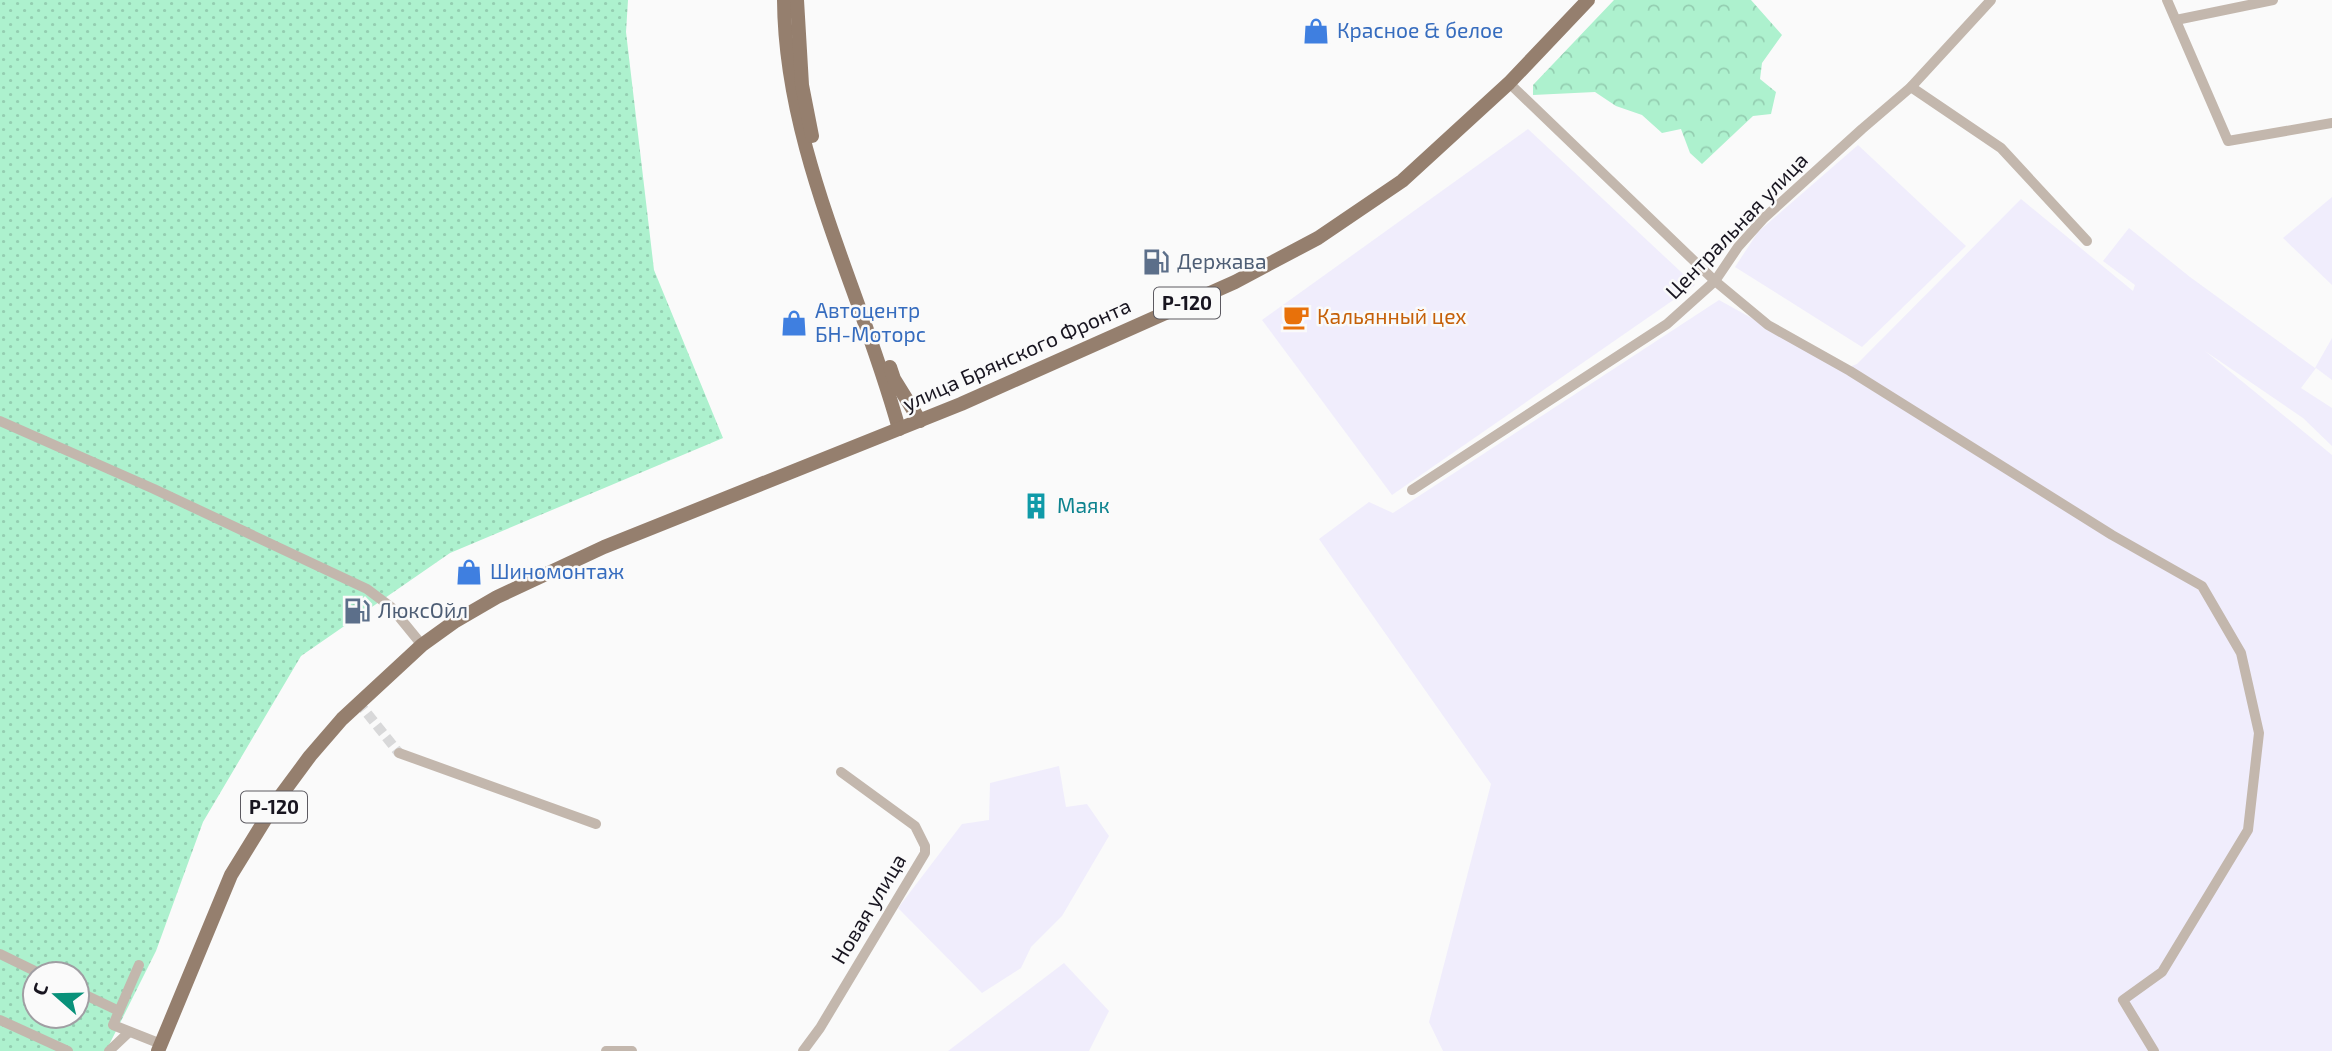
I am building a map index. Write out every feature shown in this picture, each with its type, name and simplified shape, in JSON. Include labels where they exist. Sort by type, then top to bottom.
[{"type":"main road","points":[[784,0],[794,91],[806,148],[884,374],[899,429]]},
{"type":"main road","points":[[797,0],[802,85],[813,144],[894,379],[920,421]]},
{"type":"main road","name":"улица Брянского Фронта","points":[[899,429],[1235,282],[1318,238],[1402,181],[1509,83],[1588,0]]},
{"type":"main road","name":"Р-120","points":[[160,1048],[231,875],[276,802],[342,719],[422,645],[454,622],[497,597],[604,547],[899,429]]},
{"type":"street","name":"Центральная улица","points":[[1412,490],[1667,324],[1715,281],[1738,247],[1765,218],[1861,129],[1911,87],[1991,0]]},
{"type":"street","points":[[2167,0],[2228,141],[2332,123]]},
{"type":"street","points":[[2176,20],[2268,1]]},
{"type":"street","points":[[1509,83],[1715,281],[1768,325],[1850,371],[2112,535],[2202,586],[2241,653],[2259,733],[2248,830],[2162,972],[2123,1000],[2154,1051]]},
{"type":"street","points":[[1911,87],[2001,148],[2087,241]]},
{"type":"street","points":[[0,421],[154,489],[367,589],[391,607],[422,645]]},
{"type":"street","points":[[398,753],[596,824]]},
{"type":"street","name":"Новая улица","points":[[803,1051],[820,1028],[925,853],[925,846],[915,826],[841,772]]},
{"type":"street","points":[[0,954],[21,964]]},
{"type":"street","points":[[139,965],[113,1025],[160,1048]]},
{"type":"street","points":[[91,998],[119,1011]]},
{"type":"street","points":[[0,1020],[68,1051]]},
{"type":"street","points":[[109,1051],[129,1032]]},
{"type":"street","points":[[606,1051],[632,1051]]},
{"type":"shaded area","points":[[1528,129],[1695,285],[1392,495],[1262,320]]},
{"type":"shaded area","points":[[1858,145],[1966,246],[1862,347],[1735,267],[1758,232]]},
{"type":"shaded area","points":[[2332,197],[2332,285],[2283,238]]},
{"type":"shaded area","points":[[2021,199],[2133,291],[2135,285],[2103,261],[2129,228],[2190,277],[2315,368],[2332,338],[2332,380],[2316,368],[2301,388],[2332,408],[2332,446],[2303,418],[2205,351],[2332,455],[2332,1051],[1443,1051],[1429,1022],[1491,784],[1319,539],[1369,502],[1393,513],[1719,300],[1844,369],[1857,364]]},
{"type":"shaded area","points":[[1059,766],[1066,807],[1087,804],[1109,836],[1062,916],[1031,947],[1021,968],[982,993],[898,908],[962,824],[989,820],[990,783]]},
{"type":"shaded area","points":[[1064,963],[1109,1011],[1089,1051],[948,1051]]},
{"type":"green space","points":[[0,0],[628,0],[626,32],[654,270],[723,438],[450,553],[301,656],[203,822],[156,951],[106,1051],[0,1051]]},
{"type":"green space","points":[[1614,0],[1751,0],[1782,35],[1762,63],[1760,79],[1776,92],[1771,114],[1753,116],[1702,164],[1690,153],[1681,129],[1662,133],[1642,115],[1616,106],[1595,92],[1533,95],[1533,85]]},
{"type":"tunnel","points":[[358,702],[399,753]]},
{"type":"place","name":"Красное & белое","points":[[1316,31]]},
{"type":"place","name":"Держава","points":[[1156,262]]},
{"type":"place","name":"Кальянный цех","points":[[1296,317]]},
{"type":"place","name":"Автоцентр БН-Моторс","points":[[794,323]]},
{"type":"place","name":"Маяк","points":[[1036,506]]},
{"type":"place","name":"Шиномонтаж","points":[[469,572]]},
{"type":"place","name":"ЛюксОйл","points":[[357,611]]}]
